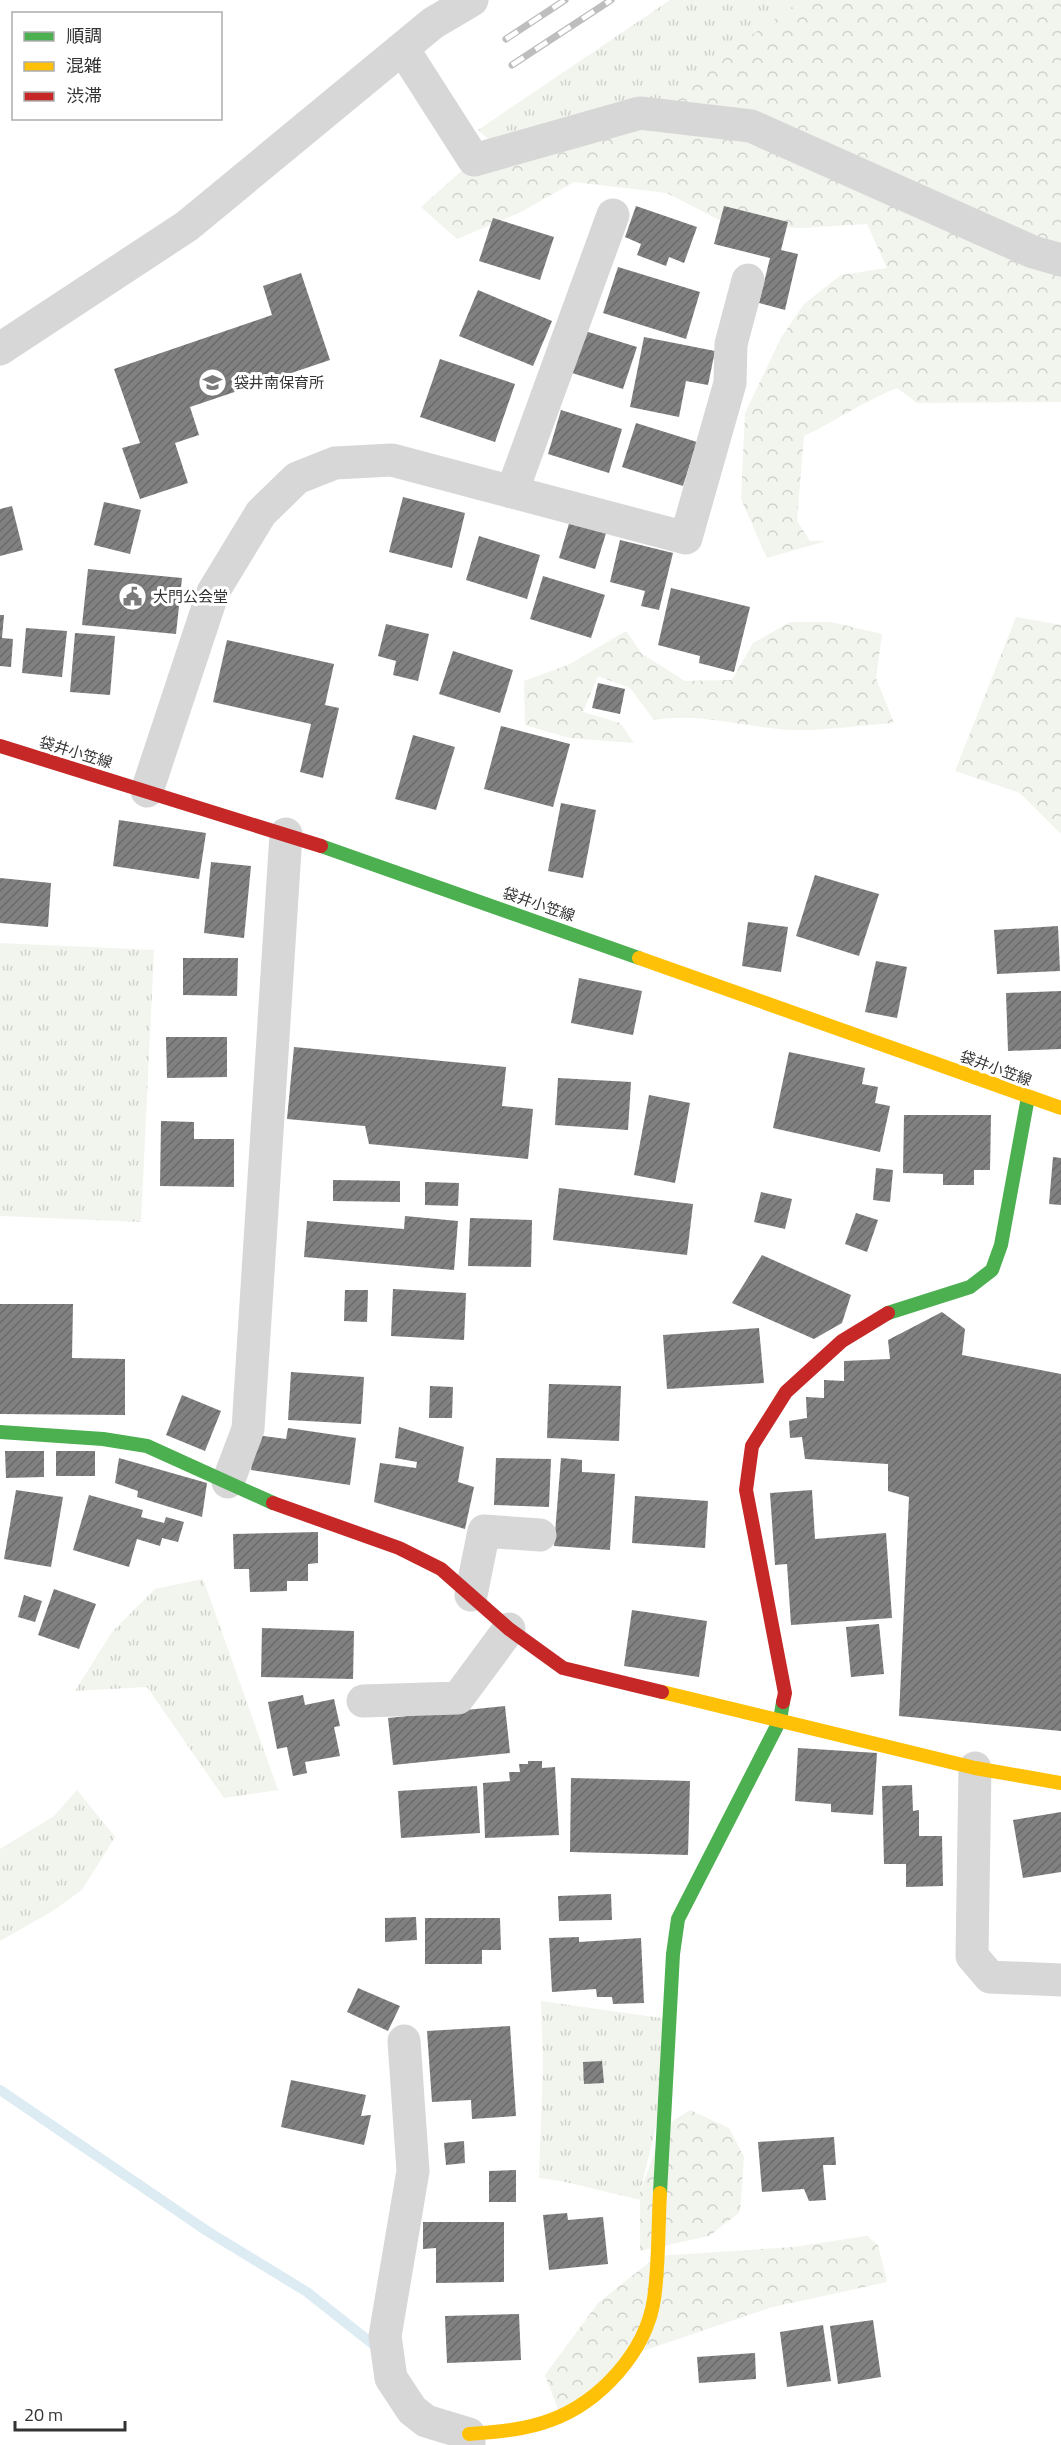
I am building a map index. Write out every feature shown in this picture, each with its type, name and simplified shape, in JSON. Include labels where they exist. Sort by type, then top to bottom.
[{"type":"street","points":[[0,349],[187,226],[433,23],[472,0]]},
{"type":"street","points":[[403,48],[474,160],[640,113],[751,126],[1032,252],[1061,260]]},
{"type":"street","points":[[512,492],[613,215]]},
{"type":"street","points":[[147,791],[213,592],[261,513],[297,478],[336,463],[392,460],[686,538],[730,383],[731,344],[748,280]]},
{"type":"street","name":"袋井小笠線","points":[[0,746],[286,834],[583,937],[1061,1108]]},
{"type":"street","points":[[228,1482],[248,1428],[286,834]]},
{"type":"street","points":[[404,2041],[413,2171],[386,2337],[391,2378],[412,2410],[426,2421],[469,2439],[516,2431],[561,2417],[588,2400],[609,2381],[636,2348],[654,2300],[673,1954],[678,1919],[780,1720],[785,1693],[746,1490],[752,1446],[786,1392],[842,1341],[893,1310],[970,1287],[992,1270],[1001,1245],[1029,1097]]},
{"type":"street","points":[[0,1432],[103,1439],[147,1446],[279,1506],[399,1548],[441,1569],[509,1629],[563,1668],[975,1768],[1061,1783]]},
{"type":"street","points":[[471,1595],[484,1531],[540,1535]]},
{"type":"street","points":[[363,1701],[458,1698],[509,1629]]},
{"type":"street","points":[[975,1768],[972,1956],[990,1977],[1061,1980]]},
{"type":"green space","points":[[670,0],[811,0],[640,113],[503,152],[478,130]]},
{"type":"green space","points":[[802,0],[1061,0],[1061,402],[917,403],[897,388],[862,405],[804,436],[797,521],[810,541],[826,541],[767,558],[741,499],[745,413],[781,338],[804,304],[841,275],[887,268],[867,224],[802,228],[729,225],[667,193],[574,182],[519,213],[457,239],[421,207],[474,160],[640,113]]},
{"type":"green space","points":[[1016,617],[1061,625],[1061,834],[1020,793],[955,771]]},
{"type":"green space","points":[[790,622],[831,622],[882,634],[876,678],[894,723],[792,730],[706,719],[654,720],[630,688],[598,676],[583,712],[620,723],[634,743],[569,738],[525,725],[524,681],[568,665],[626,631],[642,654],[685,681],[732,680],[753,643]]},
{"type":"green space","points":[[0,943],[154,950],[141,1222],[0,1216]]},
{"type":"green space","points":[[203,1579],[278,1790],[224,1798],[147,1687],[75,1691],[112,1632],[155,1589]]},
{"type":"green space","points":[[77,1790],[115,1837],[82,1890],[51,1912],[0,1941],[0,1849],[54,1816]]},
{"type":"green space","points":[[541,2001],[669,2019],[666,2085],[640,2192],[641,2200],[539,2178],[543,2064]]},
{"type":"green space","points":[[690,2110],[729,2128],[744,2157],[740,2212],[709,2236],[640,2251],[640,2192],[664,2127]]},
{"type":"green space","points":[[867,2236],[878,2245],[887,2282],[769,2308],[631,2355],[561,2417],[545,2375],[598,2303],[657,2256],[793,2247]]},
{"type":"building","points":[[636,206],[697,227],[684,263],[669,257],[666,266],[637,255],[641,244],[625,237]]},
{"type":"building","points":[[724,206],[788,222],[781,250],[798,254],[785,310],[759,303],[770,258],[714,244]]},
{"type":"building","points":[[493,218],[554,237],[540,280],[479,261]]},
{"type":"building","points":[[618,267],[700,292],[686,339],[603,313]]},
{"type":"building","points":[[301,273],[330,360],[190,407],[199,435],[175,443],[188,483],[140,499],[122,448],[140,443],[114,369],[272,315],[263,286]]},
{"type":"building","points":[[478,290],[552,321],[533,366],[459,336]]},
{"type":"building","points":[[585,331],[637,347],[623,389],[572,373]]},
{"type":"building","points":[[644,337],[715,351],[708,385],[686,381],[679,417],[630,407]]},
{"type":"building","points":[[440,359],[515,384],[495,442],[420,417]]},
{"type":"building","points":[[561,410],[622,429],[609,473],[548,454]]},
{"type":"building","points":[[636,423],[697,442],[683,486],[622,467]]},
{"type":"building","points":[[403,497],[465,513],[452,568],[389,552]]},
{"type":"building","points":[[104,502],[141,510],[130,554],[94,545]]},
{"type":"building","points":[[12,506],[23,550],[0,556],[0,509]]},
{"type":"building","points":[[570,520],[607,530],[595,569],[559,558]]},
{"type":"building","points":[[479,536],[540,555],[527,599],[466,580]]},
{"type":"building","points":[[620,540],[673,553],[659,610],[641,606],[645,591],[610,582]]},
{"type":"building","points":[[88,569],[182,578],[176,634],[82,625]]},
{"type":"building","points":[[543,576],[605,595],[591,638],[530,619]]},
{"type":"building","points":[[671,588],[750,607],[734,672],[699,663],[700,656],[658,645]]},
{"type":"building","points":[[0,615],[4,615],[2,638],[13,639],[11,667],[0,666]]},
{"type":"building","points":[[386,624],[429,634],[418,681],[393,675],[396,661],[378,656]]},
{"type":"building","points":[[26,628],[67,631],[62,677],[22,673]]},
{"type":"building","points":[[75,633],[115,636],[110,695],[70,692]]},
{"type":"building","points":[[227,640],[334,664],[325,705],[339,708],[323,778],[300,772],[311,724],[213,702]]},
{"type":"building","points":[[453,651],[513,670],[500,713],[439,694]]},
{"type":"building","points":[[598,683],[625,689],[620,714],[592,708]]},
{"type":"building","points":[[501,726],[570,744],[553,807],[484,789]]},
{"type":"building","points":[[413,735],[455,747],[436,810],[395,799]]},
{"type":"building","points":[[561,803],[596,810],[583,878],[548,871]]},
{"type":"building","points":[[119,820],[206,833],[199,879],[113,866]]},
{"type":"building","points":[[211,862],[251,866],[244,938],[204,933]]},
{"type":"building","points":[[815,875],[879,894],[859,956],[796,936]]},
{"type":"building","points":[[0,878],[51,883],[48,927],[0,923]]},
{"type":"building","points":[[748,922],[788,927],[781,972],[742,966]]},
{"type":"building","points":[[1058,926],[1060,971],[997,974],[994,930]]},
{"type":"building","points":[[183,958],[238,958],[237,996],[183,995]]},
{"type":"building","points":[[876,961],[907,967],[897,1018],[865,1012]]},
{"type":"building","points":[[579,978],[642,991],[633,1035],[571,1023]]},
{"type":"building","points":[[1061,991],[1061,1049],[1008,1051],[1006,993]]},
{"type":"building","points":[[166,1037],[227,1037],[227,1077],[167,1078]]},
{"type":"building","points":[[294,1047],[506,1067],[502,1106],[533,1109],[528,1159],[369,1144],[365,1126],[287,1119]]},
{"type":"building","points":[[789,1052],[865,1068],[862,1084],[878,1087],[875,1103],[890,1106],[880,1152],[773,1128]]},
{"type":"building","points":[[558,1078],[631,1082],[628,1130],[555,1125]]},
{"type":"building","points":[[649,1095],[690,1103],[675,1183],[634,1175]]},
{"type":"building","points":[[904,1115],[991,1115],[990,1170],[974,1170],[974,1185],[943,1185],[943,1174],[903,1173]]},
{"type":"building","points":[[161,1121],[194,1122],[194,1139],[234,1139],[234,1187],[160,1186]]},
{"type":"building","points":[[1053,1157],[1061,1158],[1061,1205],[1049,1204]]},
{"type":"building","points":[[876,1168],[893,1170],[890,1202],[873,1200]]},
{"type":"building","points":[[333,1180],[400,1181],[400,1202],[333,1201]]},
{"type":"building","points":[[425,1182],[459,1183],[458,1206],[425,1205]]},
{"type":"building","points":[[559,1188],[693,1204],[687,1255],[553,1240]]},
{"type":"building","points":[[761,1192],[792,1199],[785,1229],[754,1222]]},
{"type":"building","points":[[856,1213],[878,1220],[867,1252],[845,1244]]},
{"type":"building","points":[[405,1216],[458,1221],[454,1270],[304,1257],[307,1221],[404,1229]]},
{"type":"building","points":[[470,1218],[532,1220],[531,1267],[468,1266]]},
{"type":"building","points":[[762,1255],[851,1295],[842,1323],[814,1339],[732,1303]]},
{"type":"building","points":[[393,1289],[466,1293],[464,1340],[391,1336]]},
{"type":"building","points":[[345,1290],[368,1290],[367,1322],[344,1321]]},
{"type":"building","points":[[0,1304],[73,1304],[72,1358],[125,1359],[125,1415],[0,1414]]},
{"type":"building","points":[[942,1312],[965,1329],[962,1355],[1061,1374],[1061,1731],[899,1716],[909,1497],[888,1491],[888,1464],[805,1459],[802,1437],[790,1438],[789,1421],[807,1418],[806,1397],[824,1398],[824,1380],[844,1381],[844,1361],[890,1359],[888,1340]]},
{"type":"building","points":[[759,1328],[764,1383],[667,1389],[663,1335]]},
{"type":"building","points":[[291,1372],[364,1377],[361,1424],[288,1420]]},
{"type":"building","points":[[549,1384],[621,1386],[619,1441],[547,1438]]},
{"type":"building","points":[[430,1386],[453,1387],[452,1418],[429,1418]]},
{"type":"building","points":[[182,1395],[221,1411],[205,1451],[166,1435]]},
{"type":"building","points":[[399,1427],[464,1447],[458,1482],[474,1487],[465,1529],[374,1502],[380,1463],[416,1468],[417,1462],[395,1458]]},
{"type":"building","points":[[288,1428],[356,1438],[350,1485],[251,1470],[256,1435],[286,1439]]},
{"type":"building","points":[[5,1451],[44,1451],[44,1477],[6,1478]]},
{"type":"building","points":[[56,1451],[95,1451],[95,1476],[56,1476]]},
{"type":"building","points":[[119,1458],[207,1483],[202,1517],[137,1497],[138,1491],[115,1483]]},
{"type":"building","points":[[496,1458],[551,1459],[549,1507],[494,1505]]},
{"type":"building","points":[[561,1458],[582,1460],[582,1472],[615,1474],[610,1550],[554,1546]]},
{"type":"building","points":[[16,1490],[63,1497],[51,1567],[4,1559]]},
{"type":"building","points":[[812,1490],[815,1539],[886,1533],[892,1618],[791,1625],[787,1564],[775,1565],[770,1493]]},
{"type":"building","points":[[89,1495],[143,1510],[141,1517],[164,1523],[166,1517],[184,1522],[178,1542],[162,1538],[160,1546],[137,1539],[129,1567],[73,1550]]},
{"type":"building","points":[[635,1496],[708,1501],[705,1548],[632,1543]]},
{"type":"building","points":[[318,1532],[318,1563],[308,1564],[308,1581],[287,1581],[287,1591],[250,1592],[249,1569],[234,1569],[233,1534]]},
{"type":"building","points":[[54,1589],[96,1604],[79,1649],[38,1635]]},
{"type":"building","points":[[24,1595],[42,1601],[35,1622],[18,1617]]},
{"type":"building","points":[[632,1610],[707,1621],[699,1677],[624,1666]]},
{"type":"building","points":[[879,1624],[884,1674],[851,1677],[846,1627]]},
{"type":"building","points":[[262,1628],[354,1631],[353,1679],[261,1677]]},
{"type":"building","points":[[303,1695],[305,1705],[334,1699],[340,1726],[334,1727],[340,1756],[305,1762],[307,1773],[293,1776],[287,1747],[277,1749],[268,1702]]},
{"type":"building","points":[[505,1706],[510,1753],[393,1765],[388,1718]]},
{"type":"building","points":[[798,1748],[877,1753],[873,1815],[831,1812],[831,1804],[795,1801]]},
{"type":"building","points":[[528,1761],[542,1761],[542,1768],[555,1767],[559,1835],[485,1838],[483,1783],[510,1781],[509,1772],[520,1772],[519,1764],[528,1764]]},
{"type":"building","points":[[571,1778],[690,1781],[688,1855],[570,1852]]},
{"type":"building","points":[[912,1785],[913,1811],[919,1810],[919,1836],[942,1836],[943,1886],[906,1887],[906,1864],[884,1864],[882,1786]]},
{"type":"building","points":[[477,1786],[480,1833],[401,1838],[398,1791]]},
{"type":"building","points":[[1061,1812],[1061,1872],[1023,1878],[1013,1820]]},
{"type":"building","points":[[611,1894],[612,1920],[559,1921],[558,1896]]},
{"type":"building","points":[[416,1917],[417,1940],[385,1942],[385,1918]]},
{"type":"building","points":[[425,1918],[500,1918],[501,1950],[482,1950],[482,1964],[425,1964]]},
{"type":"building","points":[[579,1937],[579,1942],[641,1938],[644,2003],[613,2004],[612,1997],[597,1997],[596,1989],[552,1992],[549,1938]]},
{"type":"building","points":[[358,1988],[400,2006],[388,2031],[347,2012]]},
{"type":"building","points":[[510,2026],[516,2116],[472,2119],[471,2100],[432,2102],[427,2031]]},
{"type":"building","points":[[602,2061],[604,2083],[584,2084],[583,2062]]},
{"type":"building","points":[[291,2080],[366,2095],[361,2116],[371,2115],[364,2145],[281,2127]]},
{"type":"building","points":[[834,2137],[836,2165],[823,2165],[826,2200],[809,2201],[804,2189],[762,2192],[758,2142]]},
{"type":"building","points":[[464,2141],[465,2163],[446,2165],[444,2143]]},
{"type":"building","points":[[516,2170],[516,2202],[489,2202],[489,2171]]},
{"type":"building","points":[[567,2213],[568,2220],[603,2217],[608,2264],[549,2270],[543,2215]]},
{"type":"building","points":[[423,2222],[504,2222],[504,2282],[436,2283],[436,2248],[423,2249]]},
{"type":"building","points":[[519,2314],[521,2360],[447,2363],[445,2316]]},
{"type":"building","points":[[873,2320],[881,2377],[838,2384],[830,2326]]},
{"type":"building","points":[[823,2325],[831,2381],[787,2387],[780,2332]]},
{"type":"building","points":[[755,2353],[756,2379],[699,2383],[697,2357]]},
{"type":"waterway","points":[[0,2090],[207,2231],[307,2292],[379,2349]]},
{"type":"railway","points":[[506,39],[565,0]]},
{"type":"railway","points":[[512,65],[611,0]]},
{"type":"traffic: fast","points":[[321,846],[639,958]]},
{"type":"traffic: fast","points":[[888,1313],[970,1287],[992,1270],[1001,1245],[1028,1097]]},
{"type":"traffic: fast","points":[[0,1432],[103,1439],[147,1446],[273,1503]]},
{"type":"traffic: fast","points":[[660,2193],[673,1954],[678,1919],[780,1720],[783,1702]]},
{"type":"traffic: slow","points":[[639,958],[1061,1108]]},
{"type":"traffic: slow","points":[[662,1692],[975,1768],[1061,1783]]},
{"type":"traffic: slow","points":[[469,2434],[521,2428],[551,2420],[587,2401],[618,2373],[641,2338],[654,2299],[660,2193]]},
{"type":"traffic: jam","points":[[0,746],[321,846]]},
{"type":"traffic: jam","points":[[783,1702],[785,1693],[746,1490],[752,1446],[786,1392],[842,1341],[888,1313]]},
{"type":"traffic: jam","points":[[273,1503],[399,1548],[441,1569],[509,1629],[563,1668],[662,1692]]},
{"type":"place","name":"袋井南保育所","points":[[213,382]]},
{"type":"place","name":"大門公会堂","points":[[132,596]]}]
